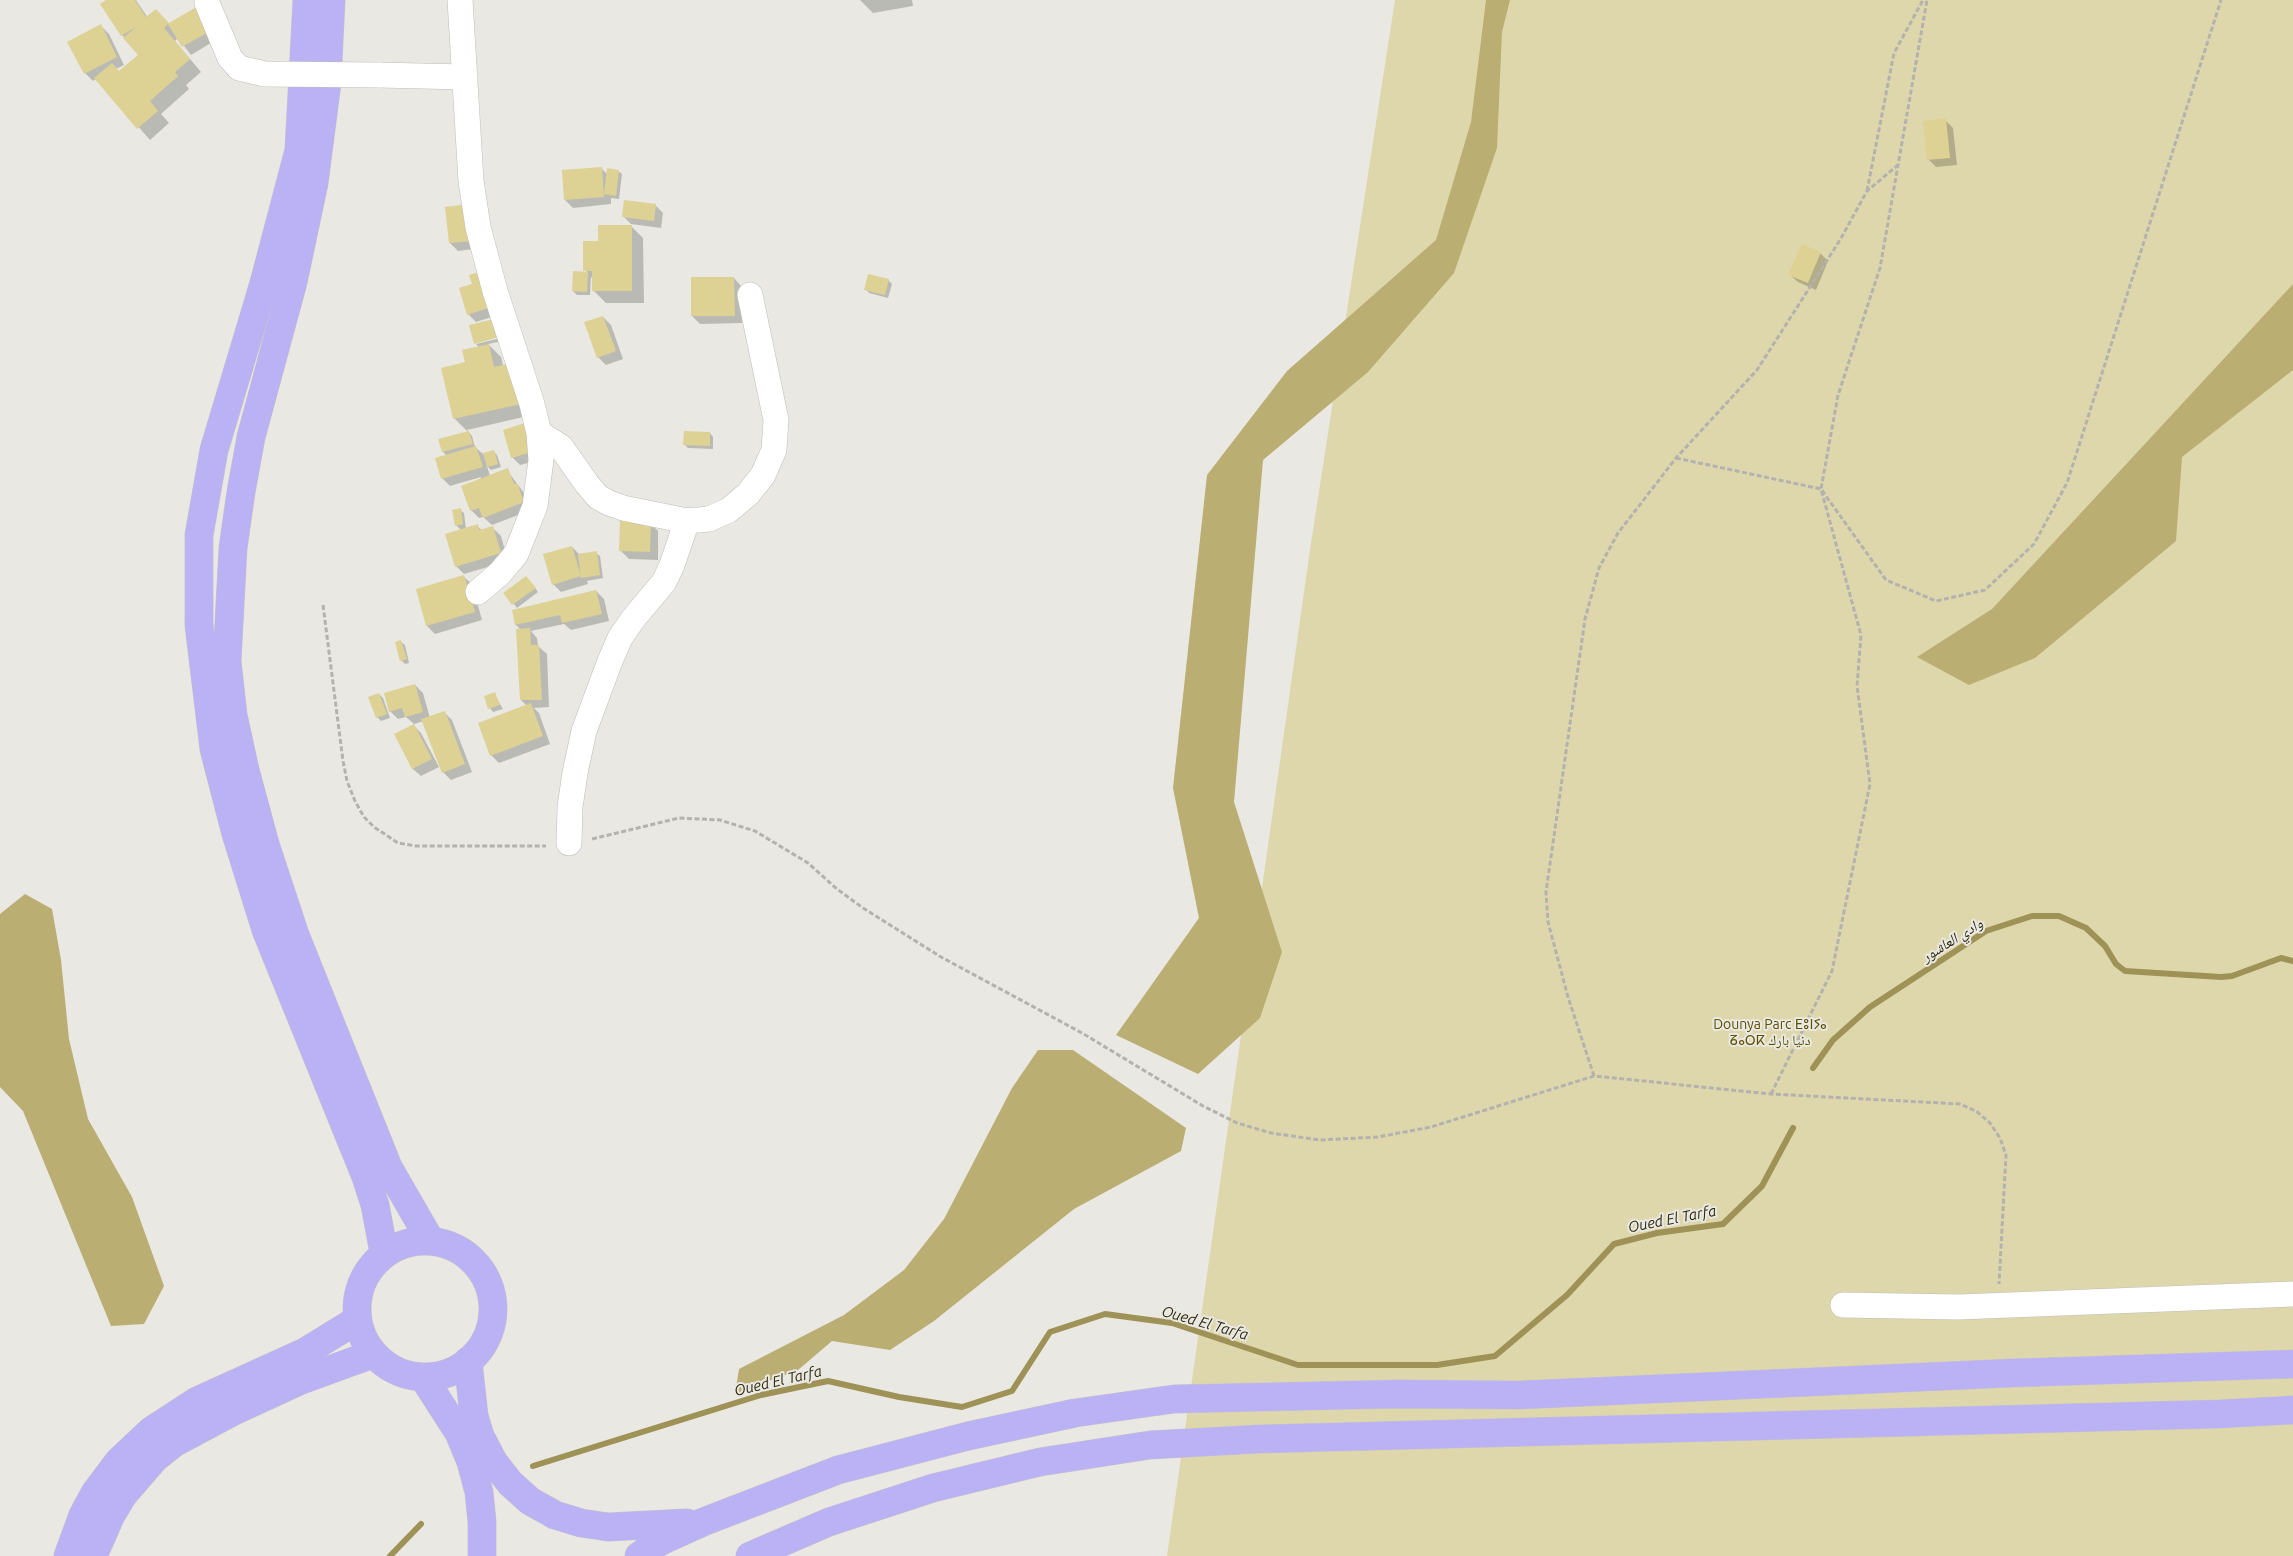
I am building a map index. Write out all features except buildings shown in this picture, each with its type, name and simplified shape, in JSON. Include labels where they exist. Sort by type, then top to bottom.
[{"type":"highway","points":[[307,0],[299,150],[264,283],[214,450],[199,535],[199,625],[214,750],[236,834],[266,930],[366,1177],[375,1205],[384,1253]]},
{"type":"highway","points":[[331,0],[327,83],[314,183],[293,282],[251,437],[241,492],[233,548],[227,661],[233,715],[245,770],[295,935],[388,1166],[430,1240]]},
{"type":"highway","points":[[430,1240],[446,1243],[460,1250],[473,1260],[483,1273],[490,1288],[492,1312],[488,1335],[480,1350],[468,1362],[443,1375],[423,1377],[405,1374],[388,1366],[373,1354],[363,1338],[357,1320],[357,1301],[361,1283],[370,1266],[384,1253],[410,1241],[430,1240]]},
{"type":"highway","points":[[68,1556],[83,1515],[95,1493],[119,1461],[151,1431],[197,1401],[305,1352],[357,1320]]},
{"type":"highway","points":[[93,1556],[107,1522],[123,1495],[155,1458],[174,1443],[236,1410],[299,1381],[373,1354]]},
{"type":"highway","points":[[468,1362],[474,1416],[480,1436],[493,1461],[510,1483],[530,1501],[555,1514],[572,1520],[608,1527],[703,1522]]},
{"type":"highway","points":[[639,1556],[662,1541],[703,1522],[838,1470],[968,1436],[1075,1413],[1174,1399],[1398,1394],[1519,1395],[2013,1373],[2103,1372],[2293,1364]]},
{"type":"highway","points":[[423,1377],[459,1433],[470,1462],[480,1499],[482,1556]]},
{"type":"highway","points":[[750,1556],[829,1522],[933,1488],[1040,1462],[1150,1445],[1259,1438],[2219,1414],[2293,1410]]},
{"type":"street","points":[[460,0],[471,182],[478,227],[495,292],[532,404],[539,433],[541,460],[540,481],[527,530],[516,554],[500,573],[478,592]]},
{"type":"street","points":[[207,3],[230,58],[239,68],[265,74],[378,74],[465,77]]},
{"type":"street","points":[[539,433],[562,447],[598,497],[623,508],[687,521],[708,520],[729,510],[748,494],[763,475],[774,450],[776,420],[750,295]]},
{"type":"street","points":[[569,842],[570,807],[574,773],[584,731],[620,638],[633,619],[664,582],[687,521]]},
{"type":"street","points":[[1843,1305],[1920,1307],[2293,1294]]},
{"type":"path","points":[[1594,1076],[1568,997],[1548,922],[1546,892],[1585,619],[1598,568],[1618,533],[1676,458],[1757,370],[1840,240],[1867,191],[1894,53],[1922,0]]},
{"type":"path","points":[[1771,1094],[1832,971],[1870,784],[1857,686],[1861,635],[1821,489],[1838,395],[1880,268],[1926,0]]},
{"type":"path","points":[[1676,458],[1821,489],[1886,580],[1936,601],[1985,590],[2034,544],[2068,483],[2221,0]]},
{"type":"path","points":[[1867,191],[1898,164]]},
{"type":"path","points":[[323,605],[344,768],[355,801],[364,817],[374,827],[398,843],[416,846],[548,846],[634,831],[679,818],[720,820],[756,831],[808,864],[836,889],[863,908],[941,957],[1082,1033],[1202,1106],[1237,1123],[1271,1133],[1320,1140],[1378,1137],[1431,1127],[1594,1076],[1771,1094],[1960,1104],[1976,1111],[1990,1123],[2000,1138],[2006,1155],[1998,1305]]},
{"type":"green space","name":"Dounya Parc ⴹⵓⵏⵢⴰ ⵒⴰⵔⴽ دنيا بارك","points":[[1395,0],[2293,0],[2293,1556],[1167,1556],[1311,543]]},
{"type":"shaded area","points":[[1486,0],[1510,0],[1502,32],[1497,148],[1454,273],[1368,372],[1263,460],[1234,802],[1282,952],[1260,1018],[1198,1074],[1116,1035],[1199,918],[1173,788],[1207,475],[1287,371],[1436,240],[1471,122]]},
{"type":"shaded area","points":[[2293,284],[2293,370],[2182,457],[2176,541],[2035,658],[1969,685],[1917,657],[1992,609]]},
{"type":"shaded area","points":[[25,894],[52,909],[61,960],[69,1039],[88,1119],[132,1197],[164,1286],[144,1324],[111,1326],[23,1111],[0,1087],[0,914]]},
{"type":"shaded area","points":[[1038,1050],[1073,1050],[1186,1128],[1181,1151],[1074,1209],[934,1321],[890,1350],[832,1341],[798,1370],[735,1394],[739,1369],[844,1315],[904,1270],[944,1219],[1012,1088]]},
{"type":"waterway","name":"وادي العاشور","points":[[1813,1068],[1833,1040],[1870,1007],[1986,931],[2032,916],[2059,916],[2086,928],[2105,946],[2116,964],[2125,971],[2221,977],[2232,976],[2281,958],[2293,961]]},
{"type":"waterway","name":"Oued El Tarfa","points":[[533,1466],[761,1395],[828,1381],[899,1397],[962,1407],[1012,1391],[1050,1332],[1105,1314],[1172,1323],[1298,1365],[1437,1365],[1495,1356],[1567,1295],[1614,1244],[1657,1233],[1723,1224],[1762,1186],[1793,1128]]},
{"type":"waterway","name":"Oued El Tarfa","points":[[390,1556],[421,1524]]}]
